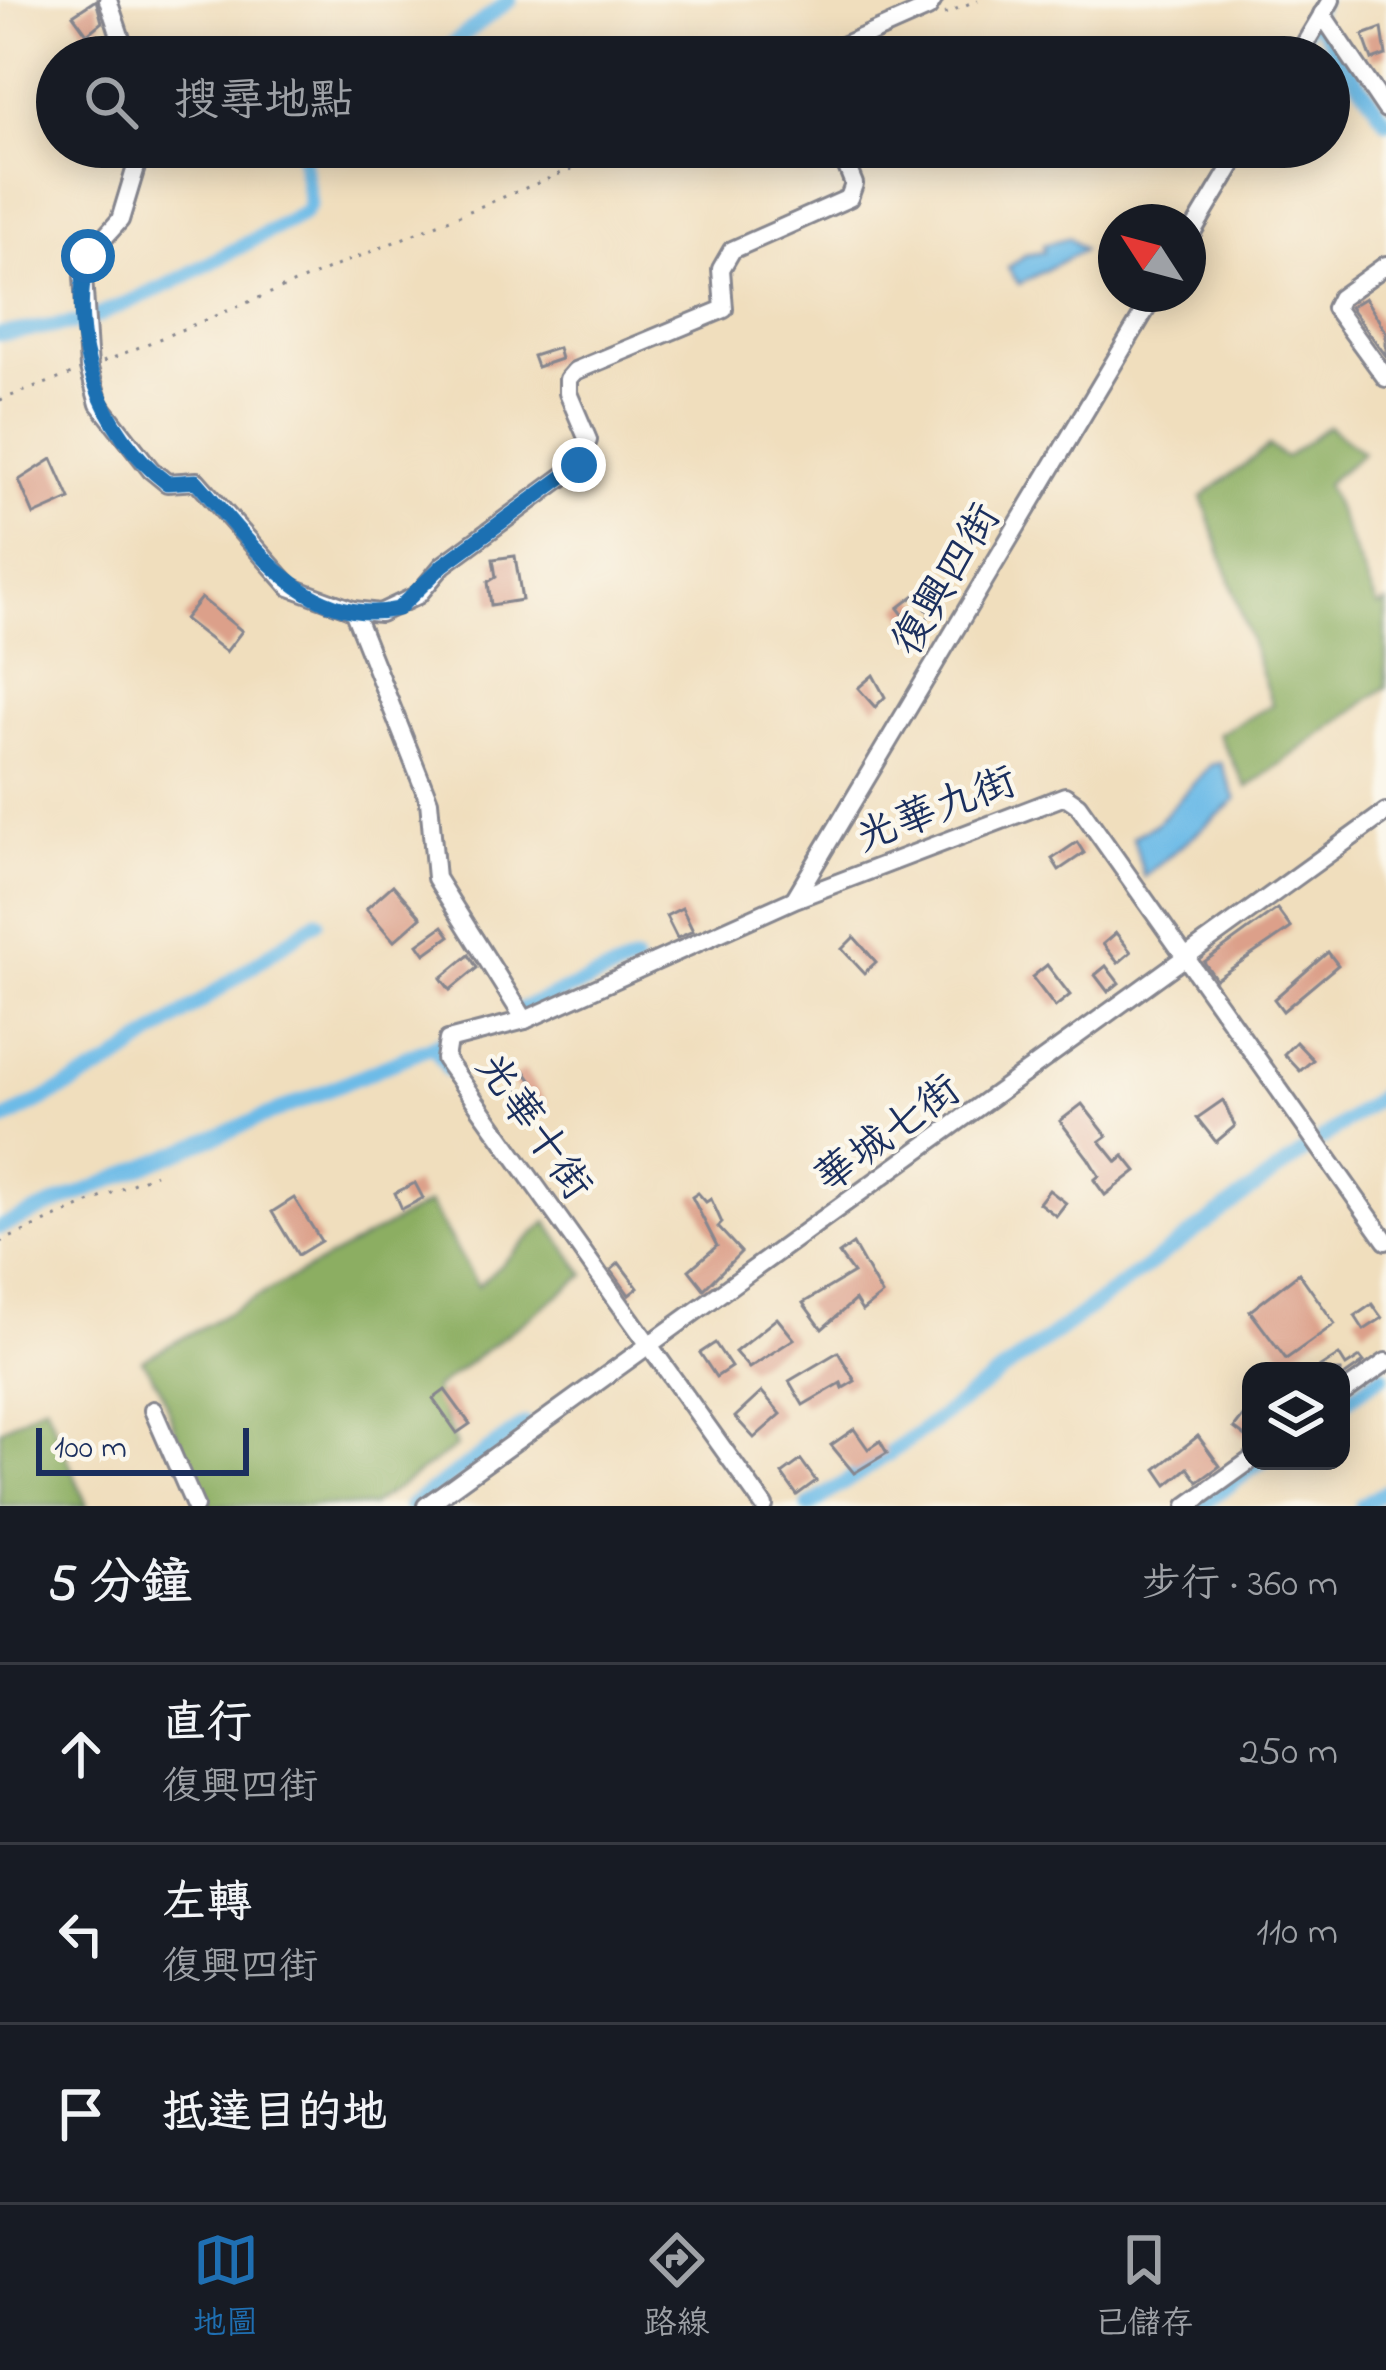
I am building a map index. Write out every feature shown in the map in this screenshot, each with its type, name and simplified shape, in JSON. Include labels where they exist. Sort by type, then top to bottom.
[{"type":"street","points":[[108,0],[120,36]]},
{"type":"street","points":[[865,36],[928,8],[934,0]]},
{"type":"street","points":[[1309,36],[1326,7],[1343,36]]},
{"type":"street","points":[[1350,48],[1386,109]]},
{"type":"street","points":[[136,168],[120,220],[88,256],[83,276],[89,368],[99,404],[151,470],[167,483],[196,481],[290,586],[353,610],[398,609],[443,565],[579,465],[588,440],[568,393],[568,379],[586,365],[724,309],[721,269],[732,250],[849,198],[854,184],[848,168]]},
{"type":"street","points":[[1206,209],[1230,168]]},
{"type":"street","points":[[1386,265],[1340,298],[1335,308],[1386,378]]},
{"type":"street","name":"復興四街","points":[[795,899],[1144,312]]},
{"type":"street","name":"光華十街","points":[[353,610],[429,801],[436,878],[525,1020],[448,1040],[445,1058],[764,1506]]},
{"type":"street","name":"光華九街","points":[[525,1020],[795,899],[1065,796],[1078,805],[1386,1241]]},
{"type":"street","name":"華城七街","points":[[426,1506],[1386,812]]},
{"type":"street","points":[[1350,1388],[1386,1362]]},
{"type":"street","points":[[153,1410],[195,1506]]},
{"type":"street","points":[[1187,1506],[1242,1466]]},
{"type":"path","points":[[0,400],[89,368],[574,168]]},
{"type":"path","points":[[0,1242],[155,1174]]},
{"type":"green space","points":[[1328,426],[1363,453],[1326,484],[1378,607],[1386,603],[1386,687],[1247,788],[1218,734],[1272,705],[1202,497],[1269,446],[1285,458]]},
{"type":"green space","points":[[429,1203],[478,1286],[547,1222],[585,1275],[434,1389],[456,1447],[371,1506],[202,1506],[161,1389],[142,1360]]},
{"type":"green space","points":[[45,1404],[87,1506],[0,1506],[0,1430]]},
{"type":"water","points":[[1069,238],[1083,250],[1019,284],[1008,268],[1025,255],[1044,252],[1043,245]]},
{"type":"water","points":[[1221,763],[1236,800],[1144,877],[1133,837],[1156,824],[1211,765]]},
{"type":"building","points":[[96,0],[102,22],[87,34],[73,15]]},
{"type":"building","points":[[1382,28],[1386,55],[1372,60],[1363,35]]},
{"type":"building","points":[[1365,298],[1386,332],[1386,356],[1350,307]]},
{"type":"building","points":[[558,348],[561,359],[537,367],[533,356]]},
{"type":"building","points":[[52,459],[70,499],[34,515],[19,480]]},
{"type":"building","points":[[515,556],[522,600],[491,605],[488,582],[496,577],[493,559]]},
{"type":"building","points":[[915,595],[931,615],[913,628],[898,608]]},
{"type":"building","points":[[201,598],[242,631],[226,652],[184,619]]},
{"type":"building","points":[[873,675],[885,697],[875,707],[858,688]]},
{"type":"building","points":[[1077,842],[1084,853],[1059,870],[1052,859]]},
{"type":"building","points":[[393,885],[421,917],[394,941],[366,909]]},
{"type":"building","points":[[682,908],[693,931],[677,938],[666,916]]},
{"type":"building","points":[[1277,909],[1291,928],[1216,979],[1204,962]]},
{"type":"building","points":[[443,926],[450,936],[425,954],[418,944]]},
{"type":"building","points":[[1116,933],[1131,952],[1118,963],[1103,944]]},
{"type":"building","points":[[854,937],[876,962],[864,973],[842,949]]},
{"type":"building","points":[[1328,952],[1338,965],[1283,1011],[1274,999]]},
{"type":"building","points":[[469,955],[477,968],[450,990],[441,978]]},
{"type":"building","points":[[1047,965],[1070,995],[1055,1007],[1032,977]]},
{"type":"building","points":[[1106,966],[1119,983],[1108,992],[1095,975]]},
{"type":"building","points":[[1296,1042],[1313,1060],[1300,1071],[1284,1054]]},
{"type":"building","points":[[524,1070],[547,1102],[534,1112],[510,1080]]},
{"type":"building","points":[[1223,1100],[1235,1126],[1216,1142],[1197,1118]]},
{"type":"building","points":[[1082,1104],[1107,1136],[1100,1141],[1117,1162],[1124,1156],[1136,1171],[1105,1195],[1094,1180],[1099,1176],[1060,1121]]},
{"type":"building","points":[[415,1183],[423,1198],[402,1209],[395,1193]]},
{"type":"building","points":[[1049,1190],[1066,1203],[1056,1216],[1039,1203]]},
{"type":"building","points":[[698,1193],[706,1202],[711,1199],[722,1223],[718,1227],[741,1252],[704,1289],[689,1270],[717,1246],[692,1197]]},
{"type":"building","points":[[294,1198],[321,1241],[298,1255],[272,1212]]},
{"type":"building","points":[[853,1244],[882,1295],[862,1311],[855,1300],[822,1329],[803,1303],[853,1273],[839,1254]]},
{"type":"building","points":[[619,1263],[638,1288],[629,1295],[611,1270]]},
{"type":"building","points":[[1299,1273],[1335,1324],[1286,1359],[1250,1311]]},
{"type":"building","points":[[1372,1304],[1382,1318],[1364,1330],[1355,1316]]},
{"type":"building","points":[[777,1318],[794,1339],[749,1368],[735,1352]]},
{"type":"building","points":[[715,1343],[731,1367],[716,1377],[700,1353]]},
{"type":"building","points":[[838,1352],[855,1381],[843,1388],[841,1383],[803,1405],[789,1381]]},
{"type":"building","points":[[1360,1357],[1364,1362],[1350,1372],[1350,1363]]},
{"type":"building","points":[[445,1390],[470,1424],[457,1433],[433,1399]]},
{"type":"building","points":[[762,1392],[781,1414],[754,1438],[735,1417]]},
{"type":"building","points":[[854,1429],[868,1449],[880,1441],[887,1453],[854,1473],[831,1445]]},
{"type":"building","points":[[1198,1436],[1220,1466],[1198,1482],[1188,1468],[1167,1485],[1156,1469]]},
{"type":"building","points":[[801,1460],[816,1481],[797,1495],[782,1474]]},
{"type":"waterway","points":[[463,36],[510,0]]},
{"type":"waterway","points":[[1301,36],[1321,0]]},
{"type":"waterway","points":[[1319,26],[1326,36]]},
{"type":"waterway","points":[[1350,70],[1386,121]]},
{"type":"waterway","points":[[88,320],[172,283],[304,213],[310,204],[305,168]]},
{"type":"waterway","points":[[0,334],[75,323]]},
{"type":"waterway","points":[[0,1122],[113,1063],[317,921]]},
{"type":"waterway","points":[[521,1009],[635,962]]},
{"type":"waterway","points":[[0,1227],[440,1043]]},
{"type":"waterway","points":[[433,1046],[449,1070]]},
{"type":"waterway","points":[[1322,1139],[1386,1092]]},
{"type":"waterway","points":[[809,1506],[902,1445],[1308,1149]]},
{"type":"waterway","points":[[1350,1398],[1382,1375]]},
{"type":"waterway","points":[[410,1506],[525,1424]]},
{"type":"waterway","points":[[1201,1506],[1251,1470]]},
{"type":"waterway","points":[[1361,1506],[1386,1491]]},
{"type":"route","points":[[88,256],[83,276],[89,368],[99,404],[151,470],[167,483],[196,481],[290,586],[314,598],[353,610],[398,609],[418,595],[443,565],[579,465]]}]
